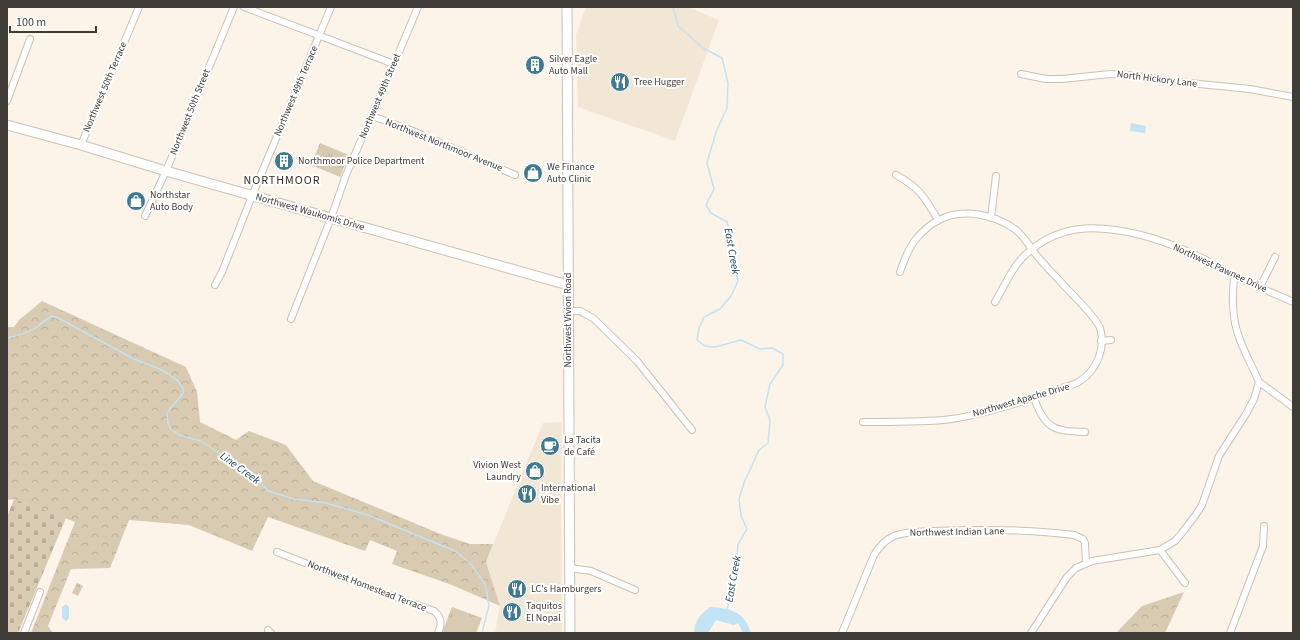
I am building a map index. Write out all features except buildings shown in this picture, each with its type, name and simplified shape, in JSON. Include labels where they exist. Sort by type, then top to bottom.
[{"type":"main road","name":"Northwest Vivion Road","points":[[567,7],[570,633]]},
{"type":"main road","name":"Northwest Waukomis Drive","points":[[7,125],[568,285]]},
{"type":"street","name":"Northwest 50th Terrace","points":[[81,145],[139,7]]},
{"type":"street","name":"Northwest 50th Street","points":[[145,216],[166,171],[234,7]]},
{"type":"street","points":[[244,7],[394,64]]},
{"type":"street","name":"Northwest 49th Terrace","points":[[215,285],[222,272],[331,7]]},
{"type":"street","name":"Northwest 49th Street","points":[[291,319],[331,218],[346,175],[418,7]]},
{"type":"street","points":[[7,101],[30,39]]},
{"type":"street","name":"North Hickory Lane","points":[[1021,74],[1046,79],[1062,79],[1110,74],[1128,75],[1179,82],[1243,88],[1293,97]]},
{"type":"street","name":"Northwest Northmoor Avenue","points":[[372,116],[413,131],[515,175]]},
{"type":"street","points":[[896,175],[908,181],[919,190],[938,220],[928,227],[915,240],[906,255],[900,272]]},
{"type":"street","points":[[991,218],[996,176]]},
{"type":"street","name":"Northwest Apache Drive","points":[[863,422],[945,420],[976,414],[1034,398],[1081,381],[1092,370],[1100,355],[1100,327],[1094,318],[1053,274],[1025,239],[1011,227],[991,218],[971,214],[950,216],[938,220]]},
{"type":"street","name":"Northwest Pawnee Drive","points":[[995,302],[1014,267],[1032,249],[1048,239],[1067,231],[1088,227],[1109,228],[1150,238],[1178,247],[1204,259],[1234,276],[1293,302]]},
{"type":"street","points":[[1260,287],[1275,257]]},
{"type":"street","points":[[1234,276],[1234,318],[1242,344],[1259,382],[1293,407]]},
{"type":"street","points":[[568,310],[580,311],[593,318],[637,361],[692,430]]},
{"type":"street","points":[[1101,341],[1111,340]]},
{"type":"street","points":[[1031,633],[1067,577],[1076,568],[1086,563],[1160,550],[1168,546],[1178,537],[1202,505],[1218,456],[1246,414],[1254,399],[1259,382]]},
{"type":"street","points":[[1034,398],[1040,414],[1046,422],[1055,428],[1067,432],[1085,432]]},
{"type":"street","points":[[1230,633],[1263,546],[1264,526]]},
{"type":"street","name":"Northwest Indian Lane","points":[[842,633],[874,555],[881,544],[893,536],[905,533],[954,530],[1006,530],[1074,535],[1084,539],[1086,563]]},
{"type":"street","points":[[1160,550],[1185,583]]},
{"type":"street","name":"Northwest Homestead Terrace","points":[[277,552],[434,612],[440,618],[441,624],[438,633]]},
{"type":"street","points":[[570,568],[591,571],[635,590]]},
{"type":"street","points":[[24,633],[40,592]]},
{"type":"shaded area","points":[[586,7],[688,7],[719,20],[675,141],[578,107],[576,35]]},
{"type":"shaded area","points":[[562,422],[562,633],[495,633],[500,606],[486,562],[543,423]]},
{"type":"green space","points":[[320,143],[349,155],[340,177],[311,165]]},
{"type":"green space","points":[[321,145],[329,148],[326,156],[319,152]]},
{"type":"green space","points":[[42,301],[186,367],[197,392],[200,422],[236,440],[249,431],[286,445],[313,481],[443,535],[470,544],[493,544],[486,562],[500,606],[452,585],[392,564],[397,551],[370,540],[365,551],[268,517],[252,551],[189,525],[129,520],[110,568],[71,569],[48,626],[53,633],[31,633],[75,522],[14,499],[7,500],[7,327],[14,327],[19,320]]},
{"type":"green space","points":[[14,499],[66,518],[18,633],[7,633],[7,517]]},
{"type":"green space","points":[[77,583],[83,586],[78,596],[72,593]]},
{"type":"green space","points":[[1184,592],[1165,633],[1116,633],[1142,606]]},
{"type":"green space","points":[[452,607],[482,618],[476,633],[442,633]]},
{"type":"green space","points":[[460,613],[474,618],[468,633],[453,633]]},
{"type":"water","points":[[1131,123],[1146,126],[1145,133],[1130,131]]},
{"type":"water","points":[[66,604],[69,607],[69,618],[66,621],[62,618],[62,607]]},
{"type":"water","points":[[710,607],[724,608],[740,615],[751,633],[743,633],[738,623],[734,625],[716,620],[708,633],[694,633],[699,618],[703,612]]},
{"type":"waterway","name":"East Creek","points":[[673,7],[678,26],[703,48],[722,58],[728,83],[727,108],[716,132],[707,163],[714,189],[706,205],[711,213],[727,222],[732,239],[733,264],[738,281],[731,296],[720,309],[704,317],[699,328],[697,340],[705,346],[715,347],[741,340],[760,349],[772,348],[783,354],[783,365],[770,384],[765,407],[770,421],[768,443],[759,450],[744,483],[739,499],[741,516],[747,529],[738,544],[736,569],[727,610]]},
{"type":"waterway","name":"Line Creek","points":[[7,338],[30,331],[52,316],[60,319],[134,359],[162,370],[177,380],[183,388],[183,393],[167,414],[170,428],[179,435],[201,441],[256,478],[268,491],[294,499],[326,503],[368,515],[455,551],[471,564],[485,584],[489,605],[482,633]]},
{"type":"place","name":"Silver Eagle Auto Mall","points":[[535,65]]},
{"type":"place","name":"Tree Hugger","points":[[620,82]]},
{"type":"place","name":"Northmoor Police Department","points":[[284,161]]},
{"type":"place","name":"We Finance Auto Clinic","points":[[533,173]]},
{"type":"place","name":"Northstar Auto Body","points":[[136,201]]},
{"type":"place","name":"La Tacita de Café","points":[[550,446]]},
{"type":"place","name":"Vivion West Laundry","points":[[535,471]]},
{"type":"place","name":"International Vibe","points":[[527,494]]},
{"type":"place","name":"LC's Hamburgers","points":[[517,589]]},
{"type":"place","name":"Taquitos El Nopal","points":[[512,612]]},
{"type":"district","name":"NORTHMOOR","points":[[282,180]]}]
